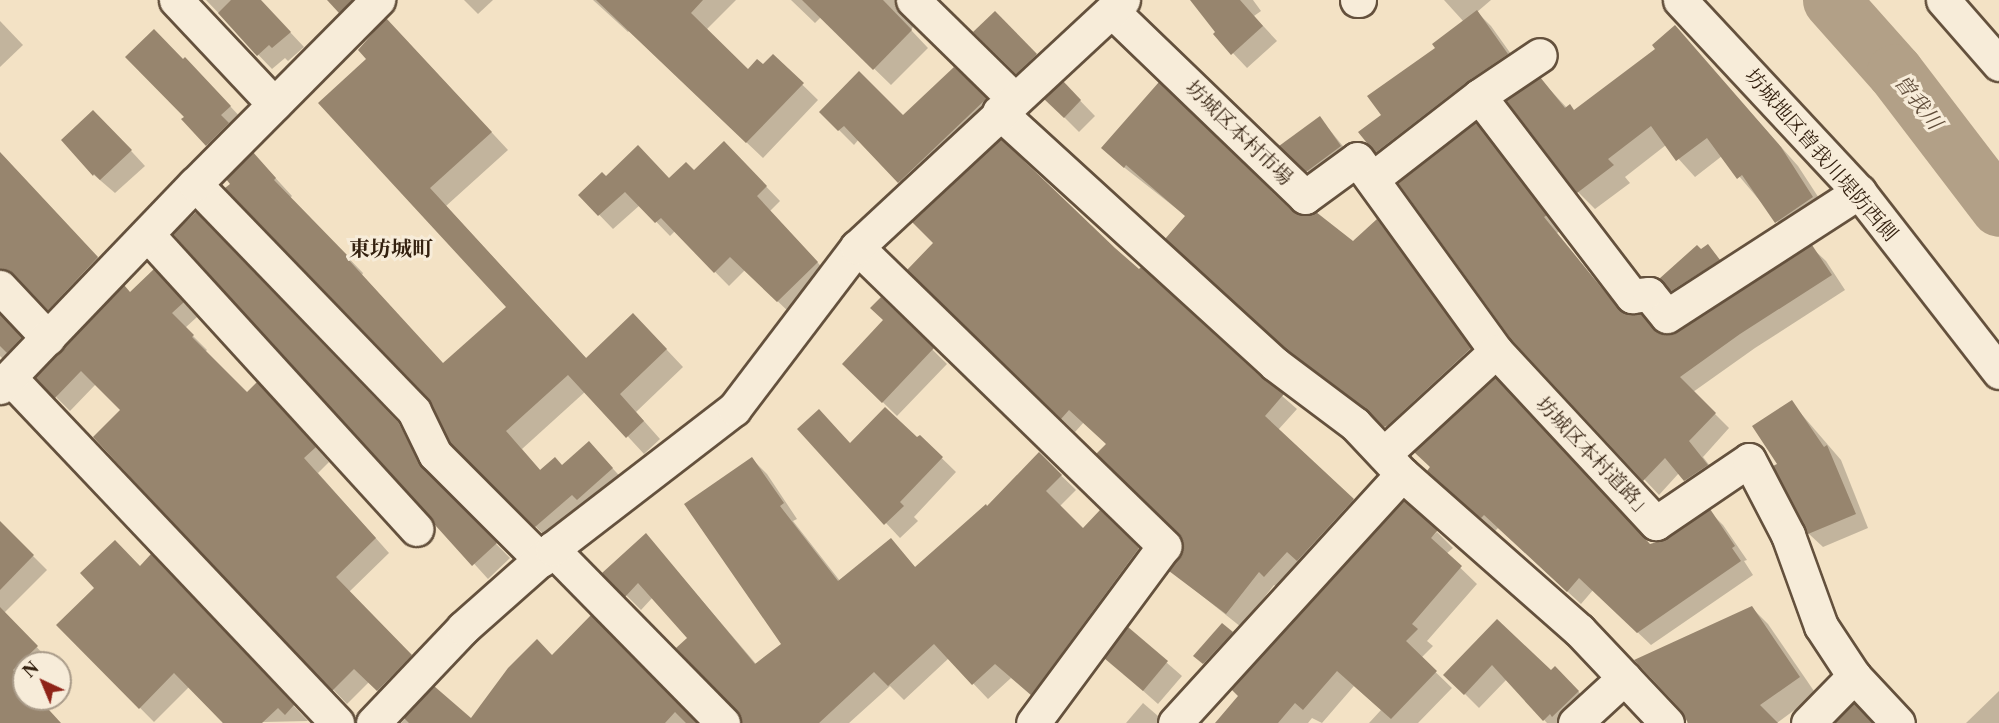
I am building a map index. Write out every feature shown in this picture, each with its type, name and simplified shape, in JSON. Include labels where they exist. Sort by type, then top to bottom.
[{"type":"street","points":[[176,0],[274,104]]},
{"type":"street","points":[[337,723],[5,382],[195,184],[378,0]]},
{"type":"street","points":[[913,0],[1007,106],[1275,364],[1355,424],[1393,464],[1579,630],[1667,723]]},
{"type":"street","name":"坊城地区曽我川堤防西側","points":[[1680,0],[1859,192],[1999,372]]},
{"type":"street","points":[[1943,0],[1999,64]]},
{"type":"street","points":[[373,723],[463,628],[547,554],[734,409],[857,247],[1117,5]]},
{"type":"street","name":"坊城区本村市場","points":[[1117,5],[1305,197],[1357,159],[1496,351]]},
{"type":"street","points":[[1372,179],[1479,96],[1540,55]]},
{"type":"street","points":[[1479,96],[1632,296],[1648,294],[1667,316],[1859,192]]},
{"type":"street","points":[[195,184],[414,411],[435,454],[547,554],[723,723]]},
{"type":"street","points":[[148,235],[416,529]]},
{"type":"street","points":[[857,247],[1164,546],[1033,723]]},
{"type":"street","points":[[0,286],[48,338]]},
{"type":"street","points":[[1175,723],[1393,464],[1496,351]]},
{"type":"street","name":"坊城区本村道路」","points":[[1496,351],[1656,523],[1749,460],[1788,535],[1821,626],[1854,676]]},
{"type":"street","points":[[1808,723],[1854,676],[1898,723]]},
{"type":"street","points":[[1575,723],[1624,678]]},
{"type":"building","points":[[231,0],[261,0],[291,32],[272,48],[269,45],[257,56],[218,13]]},
{"type":"building","points":[[327,0],[352,0],[339,13]]},
{"type":"building","points":[[596,0],[703,0],[691,13],[748,69],[757,59],[763,64],[773,54],[804,83],[746,143]]},
{"type":"building","points":[[802,0],[883,0],[912,30],[873,70]]},
{"type":"building","points":[[1190,0],[1240,0],[1263,26],[1231,55],[1213,34],[1215,32]]},
{"type":"building","points":[[1477,10],[1508,54],[1468,81],[1375,153],[1358,132],[1381,115],[1367,96],[1435,48],[1432,44]]},
{"type":"building","points":[[995,11],[1037,54],[1016,74],[973,32]]},
{"type":"building","points":[[386,18],[492,132],[430,188],[586,358],[633,313],[667,349],[620,394],[644,421],[626,438],[568,375],[506,431],[540,470],[555,457],[562,465],[589,441],[613,468],[577,500],[572,495],[535,527],[450,443],[428,398],[225,188],[230,184],[226,179],[253,152],[276,178],[274,180],[347,255],[346,257],[443,363],[506,307],[318,103],[366,59],[358,50]]},
{"type":"building","points":[[1675,25],[1781,147],[1813,197],[1775,223],[1742,175],[1737,179],[1707,138],[1676,161],[1651,126],[1608,159],[1614,165],[1577,193],[1506,100],[1540,77],[1565,108],[1570,104],[1574,110],[1655,49],[1652,45]]},
{"type":"building","points":[[154,29],[183,59],[185,57],[231,106],[221,115],[229,123],[206,146],[181,119],[184,117],[125,57]]},
{"type":"building","points":[[954,67],[987,98],[898,183],[844,126],[838,131],[819,112],[859,71],[903,115]]},
{"type":"building","points":[[1063,81],[1081,100],[1064,118],[1044,99]]},
{"type":"building","points":[[1159,82],[1292,211],[1308,216],[1316,212],[1353,241],[1377,219],[1471,348],[1388,425],[1384,427],[1366,409],[1287,350],[1165,239],[1185,216],[1126,165],[1124,168],[1101,148]]},
{"type":"building","points":[[93,110],[132,150],[100,180],[94,174],[93,176],[61,140]]},
{"type":"building","points":[[1320,116],[1341,146],[1306,172],[1279,146]]},
{"type":"building","points":[[1476,122],[1547,215],[1544,217],[1617,307],[1625,313],[1641,314],[1659,333],[1668,335],[1677,332],[1812,245],[1832,275],[1740,334],[1680,377],[1716,413],[1689,441],[1708,465],[1684,481],[1665,458],[1643,481],[1511,339],[1398,183]]},
{"type":"building","points":[[1001,139],[1115,248],[1139,269],[1141,267],[1262,378],[1284,394],[1265,416],[1354,499],[1297,561],[1287,552],[1264,577],[1259,572],[1226,614],[1169,571],[1182,549],[1182,540],[1096,454],[1106,444],[1069,410],[1061,419],[907,270],[933,243],[912,222]]},
{"type":"building","points":[[724,141],[767,186],[757,196],[818,262],[777,302],[730,257],[714,273],[661,218],[655,223],[625,192],[598,216],[578,195],[602,172],[606,176],[638,145],[669,178],[686,162],[694,170]]},
{"type":"building","points":[[0,152],[98,257],[48,310],[14,274],[0,269]]},
{"type":"building","points":[[196,212],[398,422],[422,467],[497,543],[472,566],[173,234]]},
{"type":"building","points":[[1708,244],[1720,260],[1671,291],[1659,279],[1697,245],[1701,249]]},
{"type":"building","points":[[154,269],[184,302],[172,313],[194,335],[192,337],[247,392],[257,382],[316,447],[304,458],[376,538],[336,577],[412,655],[377,691],[354,669],[332,691],[93,437],[120,410],[81,371],[55,398],[35,377],[124,285],[130,292]]},
{"type":"building","points":[[881,297],[934,348],[882,403],[842,364],[883,320],[870,308]]},
{"type":"building","points":[[0,314],[22,337],[7,353],[0,346]]},
{"type":"building","points":[[1495,377],[1650,544],[1667,539],[1710,509],[1735,546],[1732,548],[1741,561],[1637,633],[1579,578],[1567,592],[1484,515],[1481,518],[1477,515],[1427,471],[1430,467],[1414,452]]},
{"type":"building","points":[[1792,400],[1824,447],[1827,445],[1856,514],[1808,534],[1773,466],[1777,464],[1752,426]]},
{"type":"building","points":[[885,407],[917,437],[920,435],[943,457],[900,502],[904,506],[884,525],[797,429],[819,409],[850,443]]},
{"type":"building","points":[[1039,452],[1062,475],[1046,491],[1083,528],[1100,510],[1139,548],[1031,695],[995,664],[972,685],[934,644],[888,686],[874,672],[819,723],[741,723],[736,710],[676,648],[687,638],[638,583],[625,597],[602,573],[646,533],[755,664],[781,644],[684,504],[752,457],[784,503],[780,506],[838,581],[891,538],[915,567],[986,504],[987,506]]},
{"type":"building","points":[[1403,500],[1438,530],[1431,538],[1462,566],[1412,624],[1418,629],[1406,641],[1437,671],[1391,719],[1337,671],[1303,710],[1295,703],[1278,723],[1215,723],[1238,696],[1231,689]]},
{"type":"building","points":[[0,521],[34,555],[0,590]]},
{"type":"building","points":[[115,540],[140,566],[151,554],[294,705],[285,715],[278,708],[262,723],[223,723],[174,673],[139,709],[56,625],[94,588],[80,573]]},
{"type":"building","points":[[1752,606],[1800,677],[1760,705],[1778,723],[1688,723],[1681,710],[1634,660]]},
{"type":"building","points":[[0,607],[38,646],[33,651],[12,651],[12,711],[50,711],[61,723],[0,723]]},
{"type":"building","points":[[591,615],[697,723],[686,723],[675,712],[665,723],[409,723],[404,718],[434,686],[471,718],[508,668],[537,639],[552,655]]},
{"type":"building","points":[[1497,619],[1551,670],[1555,666],[1579,691],[1552,717],[1550,714],[1543,721],[1492,665],[1464,695],[1443,675]]},
{"type":"building","points":[[1222,623],[1233,632],[1203,664],[1193,656]]},
{"type":"building","points":[[1128,627],[1168,661],[1143,691],[1104,658]]},
{"type":"building","points":[[1854,703],[1872,723],[1834,723]]},
{"type":"waterway","name":"曽我川","points":[[1831,0],[1895,72],[1999,208]]},
{"type":"district","name":"東坊城町","points":[[391,249]]}]
